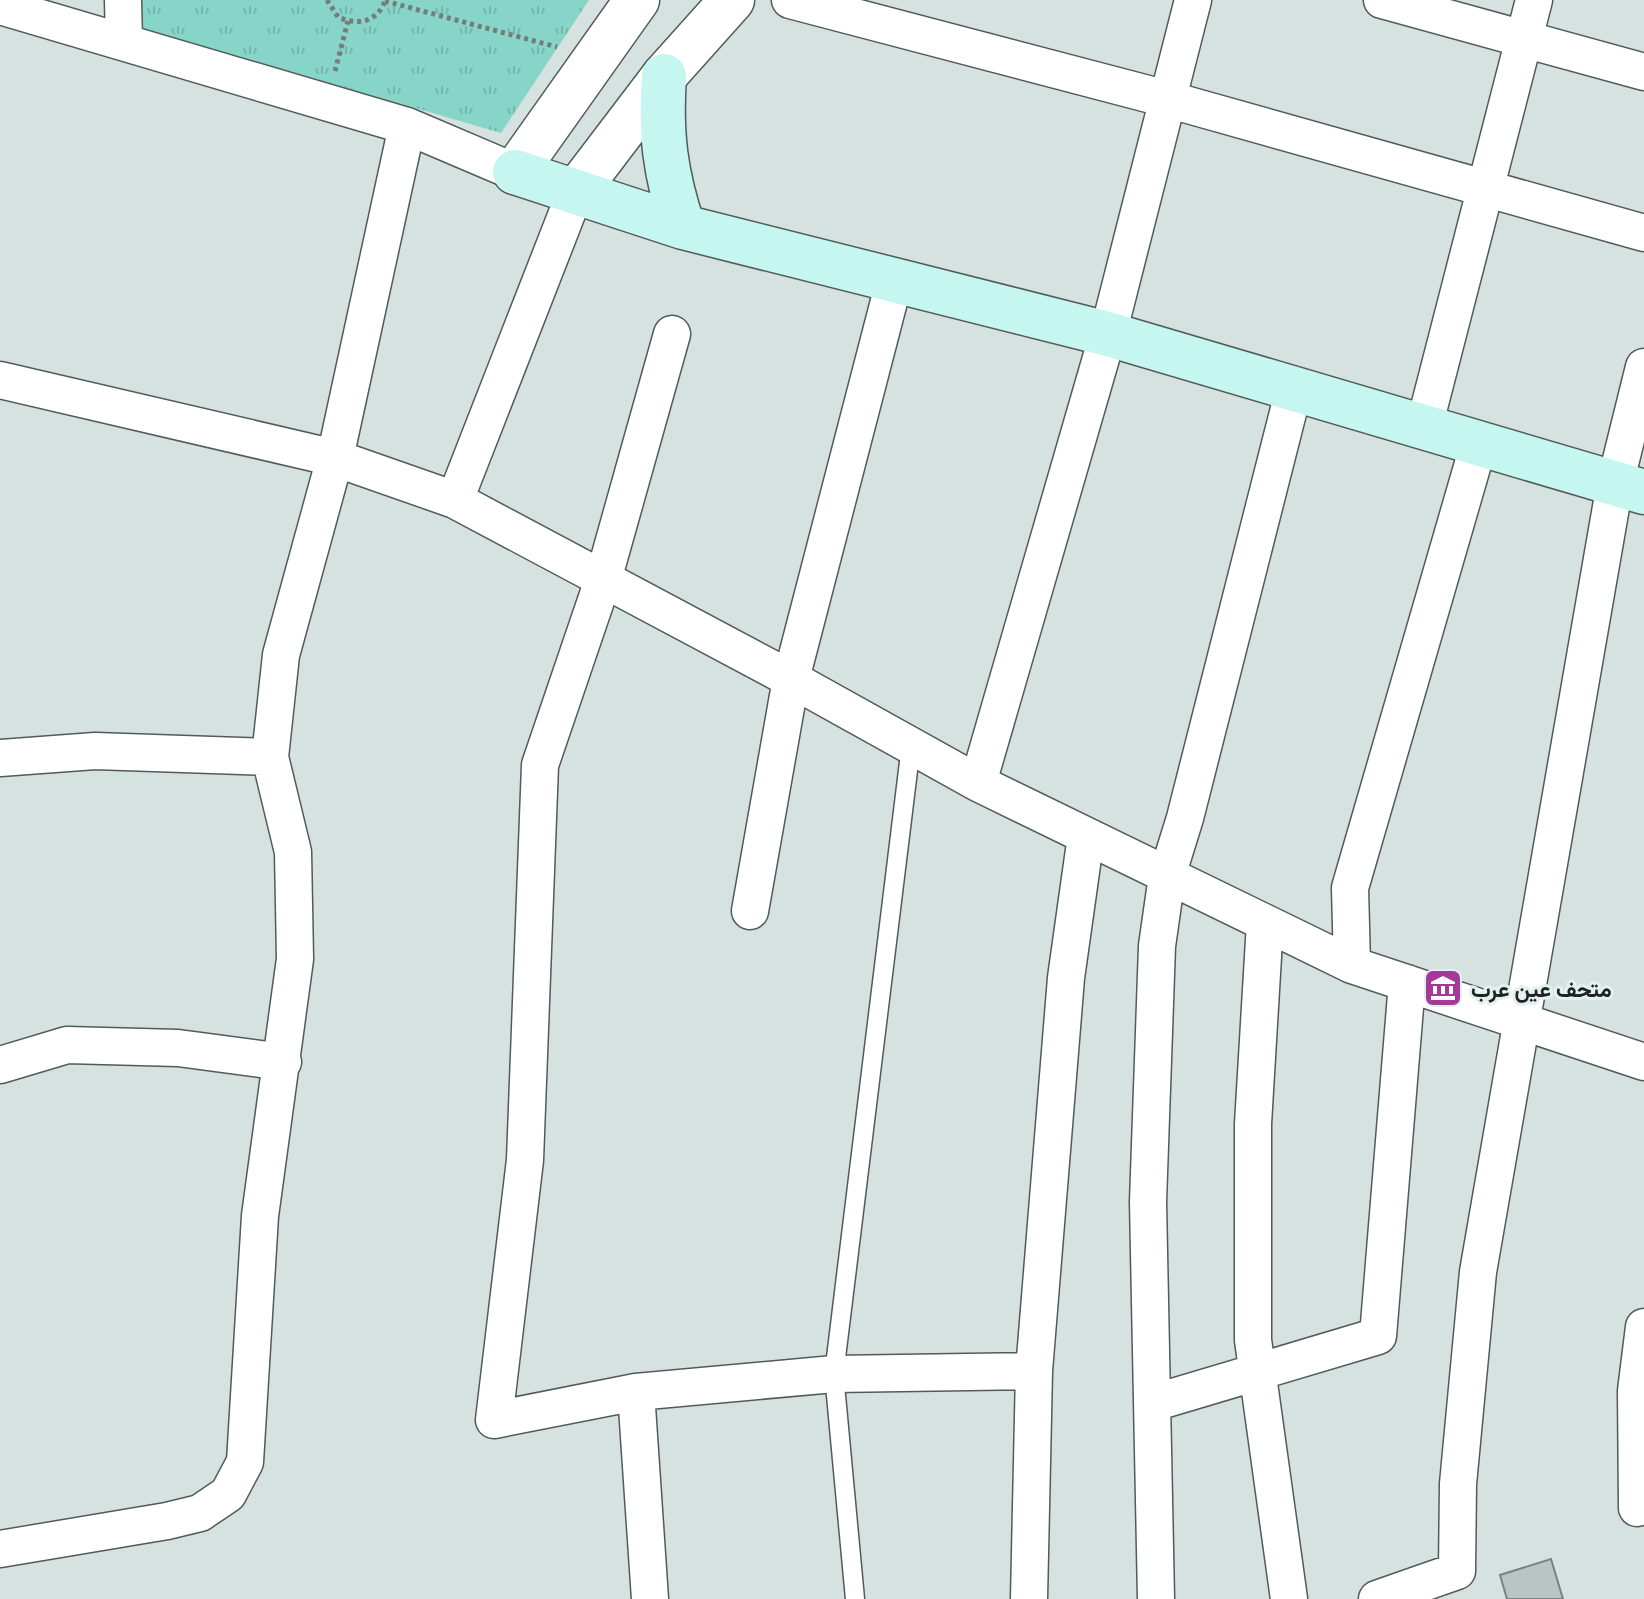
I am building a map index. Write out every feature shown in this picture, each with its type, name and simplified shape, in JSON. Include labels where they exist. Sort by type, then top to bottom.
[{"type":"main road","points":[[664,76],[661,115],[663,153],[683,227]]},
{"type":"main road","points":[[515,172],[683,227],[1108,334],[1630,488]]},
{"type":"street","points":[[123,0],[124,42]]},
{"type":"street","points":[[0,6],[407,126],[515,172],[637,0]]},
{"type":"street","points":[[455,500],[575,193],[664,76],[732,0]]},
{"type":"street","points":[[790,0],[1167,99],[1644,233]]},
{"type":"street","points":[[978,783],[1108,334],[1193,0]]},
{"type":"street","points":[[1382,0],[1644,72]]},
{"type":"street","points":[[1424,427],[1534,0]]},
{"type":"street","points":[[0,1549],[200,1513],[228,1494],[245,1462],[260,1216],[295,959],[293,852],[270,757],[281,655],[335,458],[407,126]]},
{"type":"street","points":[[750,911],[791,679],[894,282]]},
{"type":"street","points":[[672,334],[603,580],[540,765],[525,1160],[494,1420],[636,1392],[834,1374],[1034,1371]]},
{"type":"street","points":[[1377,1599],[1457,1571],[1458,1484],[1478,1272],[1523,1022],[1630,488],[1644,367]]},
{"type":"street","points":[[0,380],[335,458],[455,500],[791,679],[978,783],[1352,965],[1644,1062]]},
{"type":"street","points":[[1156,1599],[1148,1202],[1157,946],[1167,876],[1185,818],[1294,389]]},
{"type":"street","points":[[1352,965],[1350,888],[1479,443]]},
{"type":"street","points":[[0,758],[95,751],[270,757]]},
{"type":"street","points":[[1029,1599],[1034,1371],[1066,978],[1086,836]]},
{"type":"street","points":[[1265,923],[1253,1124],[1253,1340],[1289,1599]]},
{"type":"street","points":[[1153,1403],[1378,1336],[1407,983]]},
{"type":"street","points":[[0,1065],[67,1045],[178,1048],[283,1062]]},
{"type":"street","points":[[1644,1327],[1636,1406],[1637,1508],[1644,1506]]},
{"type":"street","points":[[636,1392],[650,1599]]},
{"type":"lane","points":[[855,1599],[834,1374],[911,746]]},
{"type":"path","points":[[327,0],[331,10],[348,21],[369,20],[378,14],[386,0],[597,58]]},
{"type":"path","points":[[327,102],[348,21]]},
{"type":"green space","points":[[136,0],[589,0],[501,133],[137,27]]},
{"type":"building","points":[[1551,1559],[1563,1599],[1507,1599],[1500,1575]]},
{"type":"place","name":"متحف عين عرب","points":[[1443,988]]}]
